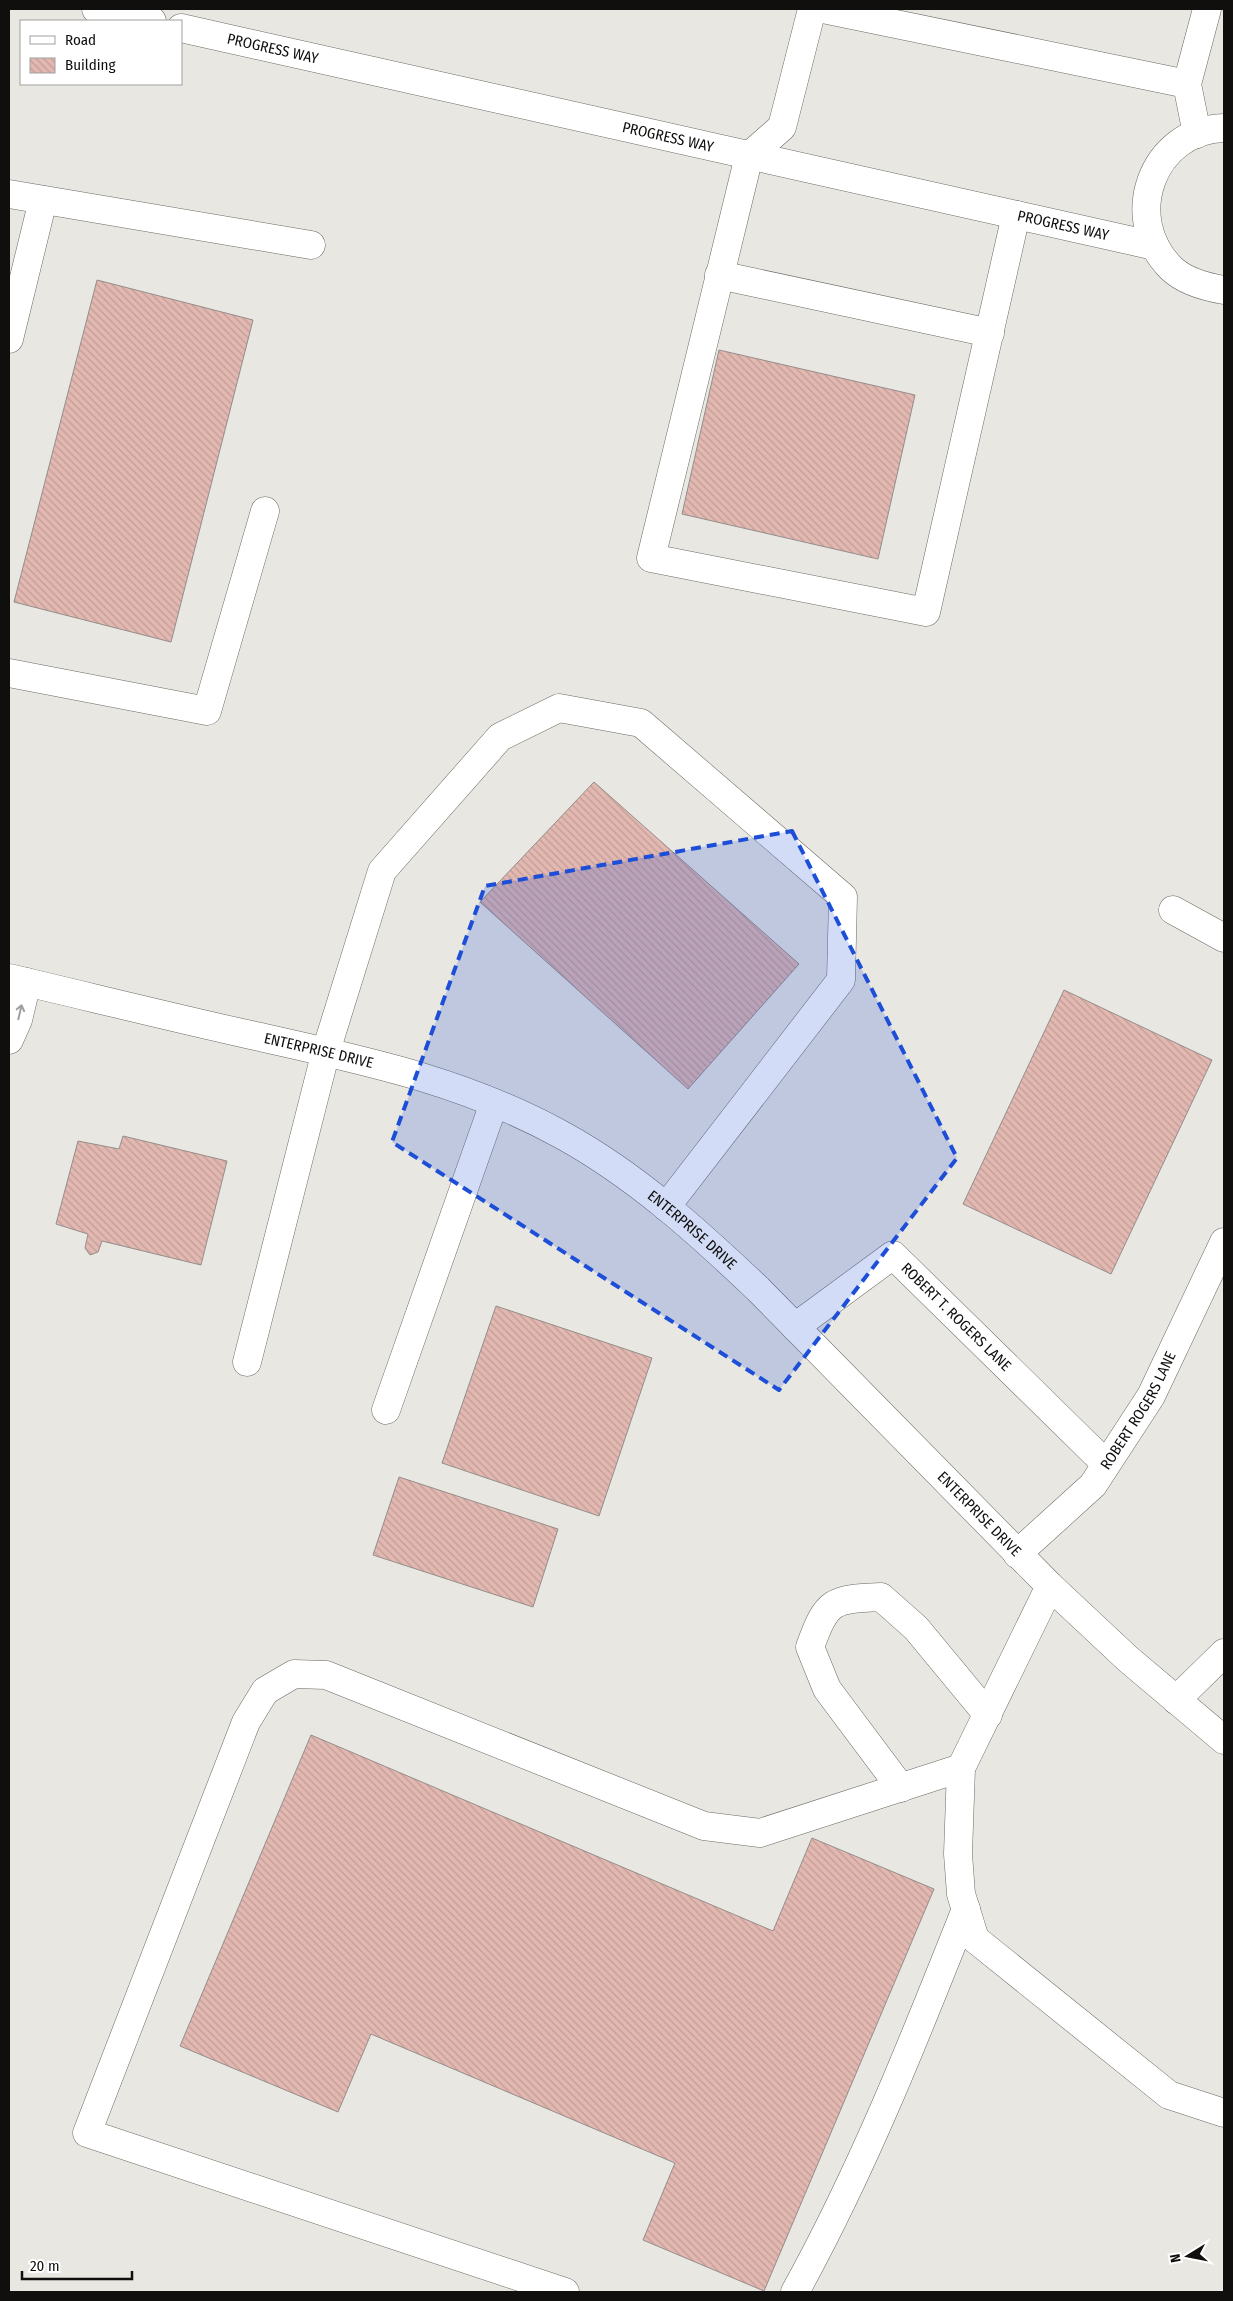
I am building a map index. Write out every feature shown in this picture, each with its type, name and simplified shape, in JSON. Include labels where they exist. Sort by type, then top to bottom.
[{"type":"street","points":[[96,9],[147,20]]},
{"type":"street","points":[[812,9],[782,127],[749,156],[652,558],[926,612],[1016,215]]},
{"type":"street","points":[[823,9],[1187,84]]},
{"type":"street","points":[[1197,134],[1187,84],[1207,9]]},
{"type":"street","name":"PROGRESS WAY","points":[[182,28],[1155,246]]},
{"type":"street","points":[[1224,128],[1212,128],[1188,137],[1168,152],[1154,173],[1146,197],[1147,222],[1155,246],[1172,269],[1196,284],[1224,290]]},
{"type":"street","points":[[9,194],[311,245]]},
{"type":"street","points":[[9,339],[43,200]]},
{"type":"street","points":[[720,275],[990,333]]},
{"type":"street","points":[[9,674],[207,711],[265,511]]},
{"type":"street","points":[[247,1362],[326,1051],[382,871],[500,737],[559,708],[641,723],[843,897],[841,980],[666,1207]]},
{"type":"street","points":[[1173,910],[1224,938]]},
{"type":"street","points":[[9,1040],[18,1020],[18,980]]},
{"type":"street","name":"ENTERPRISE DRIVE","points":[[18,980],[326,1051],[435,1080],[494,1103],[571,1141],[616,1169],[666,1207],[713,1247],[1050,1586],[1128,1659],[1224,1740]]},
{"type":"street","points":[[386,1410],[494,1103]]},
{"type":"street","name":"ROBERT ROGERS LANE","points":[[1017,1554],[1093,1485],[1151,1396],[1224,1242]]},
{"type":"street","name":"ROBERT T. ROGERS LANE","points":[[794,1328],[893,1255],[1106,1464]]},
{"type":"street","points":[[1050,1586],[961,1768],[958,1854],[961,1894],[975,1939],[1169,2095],[1224,2113]]},
{"type":"street","points":[[901,1788],[827,1689],[810,1647],[821,1616],[844,1599],[881,1597],[916,1628],[988,1715]]},
{"type":"street","points":[[1176,1700],[1224,1653]]},
{"type":"street","points":[[565,2292],[87,2133],[246,1722],[265,1691],[294,1674],[326,1675],[704,1826],[760,1834],[961,1768]]},
{"type":"street","points":[[795,2292],[860,2166],[909,2054],[966,1909]]},
{"type":"highlighted area","points":[[792,831],[957,1158],[779,1390],[392,1142],[485,886]]},
{"type":"building","points":[[97,280],[253,320],[171,642],[14,602]]},
{"type":"building","points":[[719,350],[915,395],[878,559],[682,514]]},
{"type":"building","points":[[594,782],[799,964],[688,1089],[480,902]]},
{"type":"building","points":[[1064,990],[1212,1060],[1111,1274],[963,1204]]},
{"type":"building","points":[[123,1136],[227,1161],[201,1265],[102,1241],[98,1252],[90,1255],[85,1248],[88,1234],[56,1224],[78,1141],[119,1149]]},
{"type":"building","points":[[496,1306],[652,1358],[599,1516],[442,1463]]},
{"type":"building","points":[[399,1477],[558,1529],[533,1607],[373,1555]]},
{"type":"building","points":[[311,1735],[773,1931],[812,1838],[934,1889],[764,2291],[643,2240],[675,2163],[371,2034],[338,2112],[180,2046]]}]
